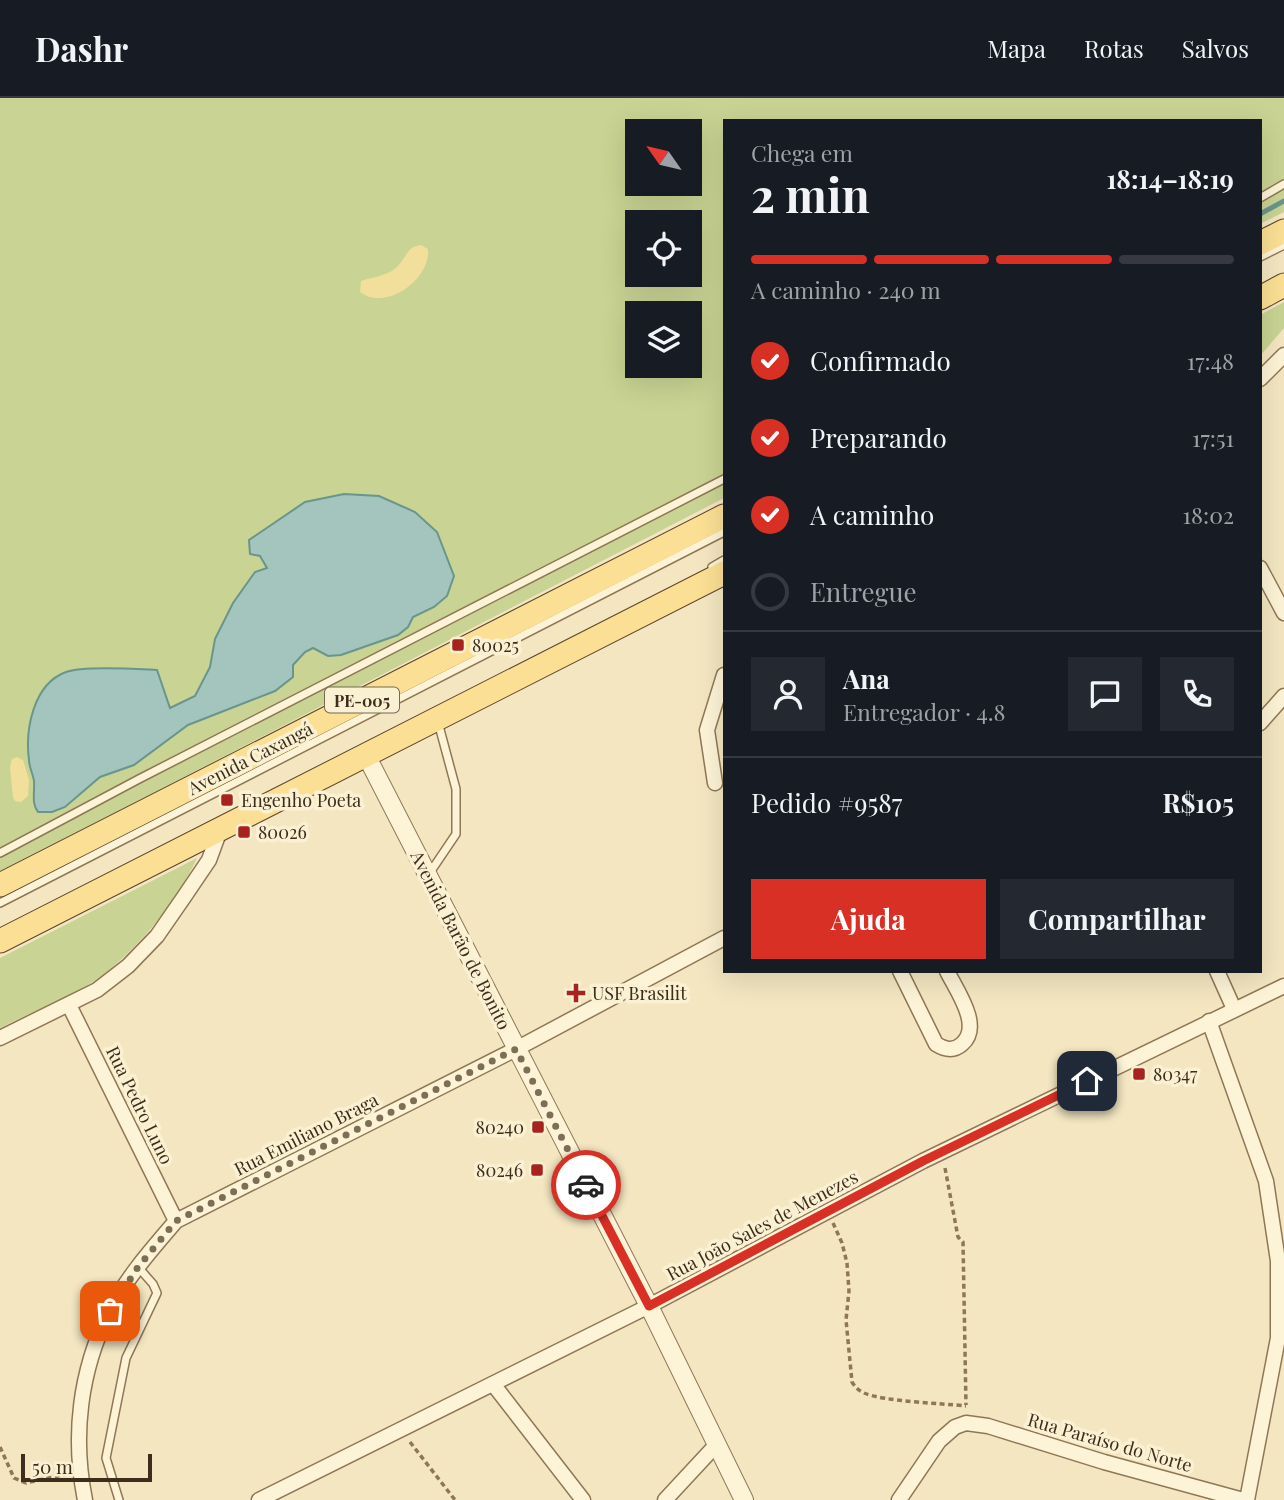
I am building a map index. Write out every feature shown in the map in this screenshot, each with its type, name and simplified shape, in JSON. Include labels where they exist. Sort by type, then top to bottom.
[{"type":"main road","points":[[1262,242],[1284,231]]},
{"type":"main road","points":[[1262,297],[1284,285]]},
{"type":"main road","name":"Avenida Caxangá","points":[[0,885],[723,517]]},
{"type":"main road","name":"PE-005","points":[[0,941],[723,574]]},
{"type":"street","points":[[1262,377],[1284,355]]},
{"type":"street","points":[[1262,572],[1284,613]]},
{"type":"street","points":[[715,783],[707,730],[723,678]]},
{"type":"street","points":[[1262,721],[1284,696]]},
{"type":"street","name":"Avenida Barão de Bonito","points":[[366,755],[649,1306],[744,1500]]},
{"type":"street","points":[[0,1038],[69,1006],[97,990],[128,965],[157,936],[209,860],[220,828]]},
{"type":"street","name":"Rua Emiliano Braga","points":[[85,1500],[79,1471],[78,1417],[88,1363],[110,1311],[138,1267],[176,1221],[516,1049],[723,939]]},
{"type":"street","points":[[901,973],[936,1044],[944,1049],[954,1049],[966,1039],[970,1028],[969,1015],[948,973]]},
{"type":"street","points":[[1218,973],[1234,1009]]},
{"type":"street","name":"Rua João Sales de Menezes","points":[[259,1500],[649,1306],[942,1152],[1284,986]]},
{"type":"street","name":"Rua Pedro Luno","points":[[69,1006],[176,1221]]},
{"type":"street","points":[[1209,1021],[1266,1181],[1278,1261],[1278,1338],[1245,1500]]},
{"type":"street","points":[[493,1384],[583,1500]]},
{"type":"street","points":[[899,1500],[939,1441],[956,1427],[966,1423]]},
{"type":"street","name":"Rua Paraíso do Norte","points":[[966,1423],[988,1426],[1104,1462],[1245,1500]]},
{"type":"street","points":[[665,1500],[717,1444]]},
{"type":"lane","points":[[1262,197],[1284,184]]},
{"type":"lane","points":[[1262,256],[1284,245]]},
{"type":"lane","points":[[0,853],[723,480]]},
{"type":"lane","points":[[0,903],[723,534]]},
{"type":"lane","points":[[700,573],[723,561]]},
{"type":"lane","points":[[428,875],[456,834],[456,789],[437,719]]},
{"type":"lane","points":[[119,1500],[106,1458],[126,1358],[157,1293],[138,1267]]},
{"type":"path","points":[[942,1152],[958,1237],[963,1242],[966,1423]]},
{"type":"path","points":[[828,1212],[842,1243],[846,1263],[849,1291],[846,1320],[852,1382],[866,1394],[966,1406]]},
{"type":"path","points":[[401,1429],[455,1500]]},
{"type":"path","points":[[0,1447],[14,1478],[26,1483],[79,1471]]},
{"type":"green space","points":[[0,98],[1284,98],[1284,212],[1262,223],[1262,119],[723,119],[723,499],[0,872]]},
{"type":"green space","points":[[1284,302],[1284,328],[1262,354],[1262,314]]},
{"type":"green space","points":[[197,858],[177,893],[151,929],[104,974],[77,991],[0,1028],[0,958]]},
{"type":"sand","points":[[421,245],[428,249],[427,260],[415,281],[405,289],[382,298],[360,292],[361,281],[393,270],[410,250]]},
{"type":"sand","points":[[17,757],[23,760],[29,780],[28,796],[21,802],[13,798],[10,767],[12,759]]},
{"type":"water","points":[[344,494],[379,496],[415,512],[437,532],[454,576],[447,596],[434,607],[413,617],[408,627],[398,635],[341,655],[328,656],[313,648],[305,652],[293,665],[293,677],[275,691],[188,725],[134,765],[100,777],[65,807],[52,812],[38,812],[29,763],[28,735],[34,709],[46,687],[55,678],[74,670],[157,670],[170,708],[195,696],[210,667],[215,639],[233,603],[255,572],[267,568],[260,556],[250,554],[249,540],[305,502]]},
{"type":"waterway","points":[[1262,213],[1284,201]]},
{"type":"way so far","points":[[110,1311],[138,1267],[176,1221],[516,1049],[586,1185]]},
{"type":"place","name":"80025","points":[[458,645]]},
{"type":"place","name":"Engenho Poeta","points":[[227,800]]},
{"type":"place","name":"80026","points":[[244,832]]},
{"type":"place","name":"USF Brasilit","points":[[576,993]]},
{"type":"place","name":"80347","points":[[1139,1074]]},
{"type":"place","name":"80240","points":[[538,1127]]},
{"type":"place","name":"80246","points":[[537,1170]]},
{"type":"route","points":[[586,1185],[649,1306],[923,1161],[1087,1081]]}]
